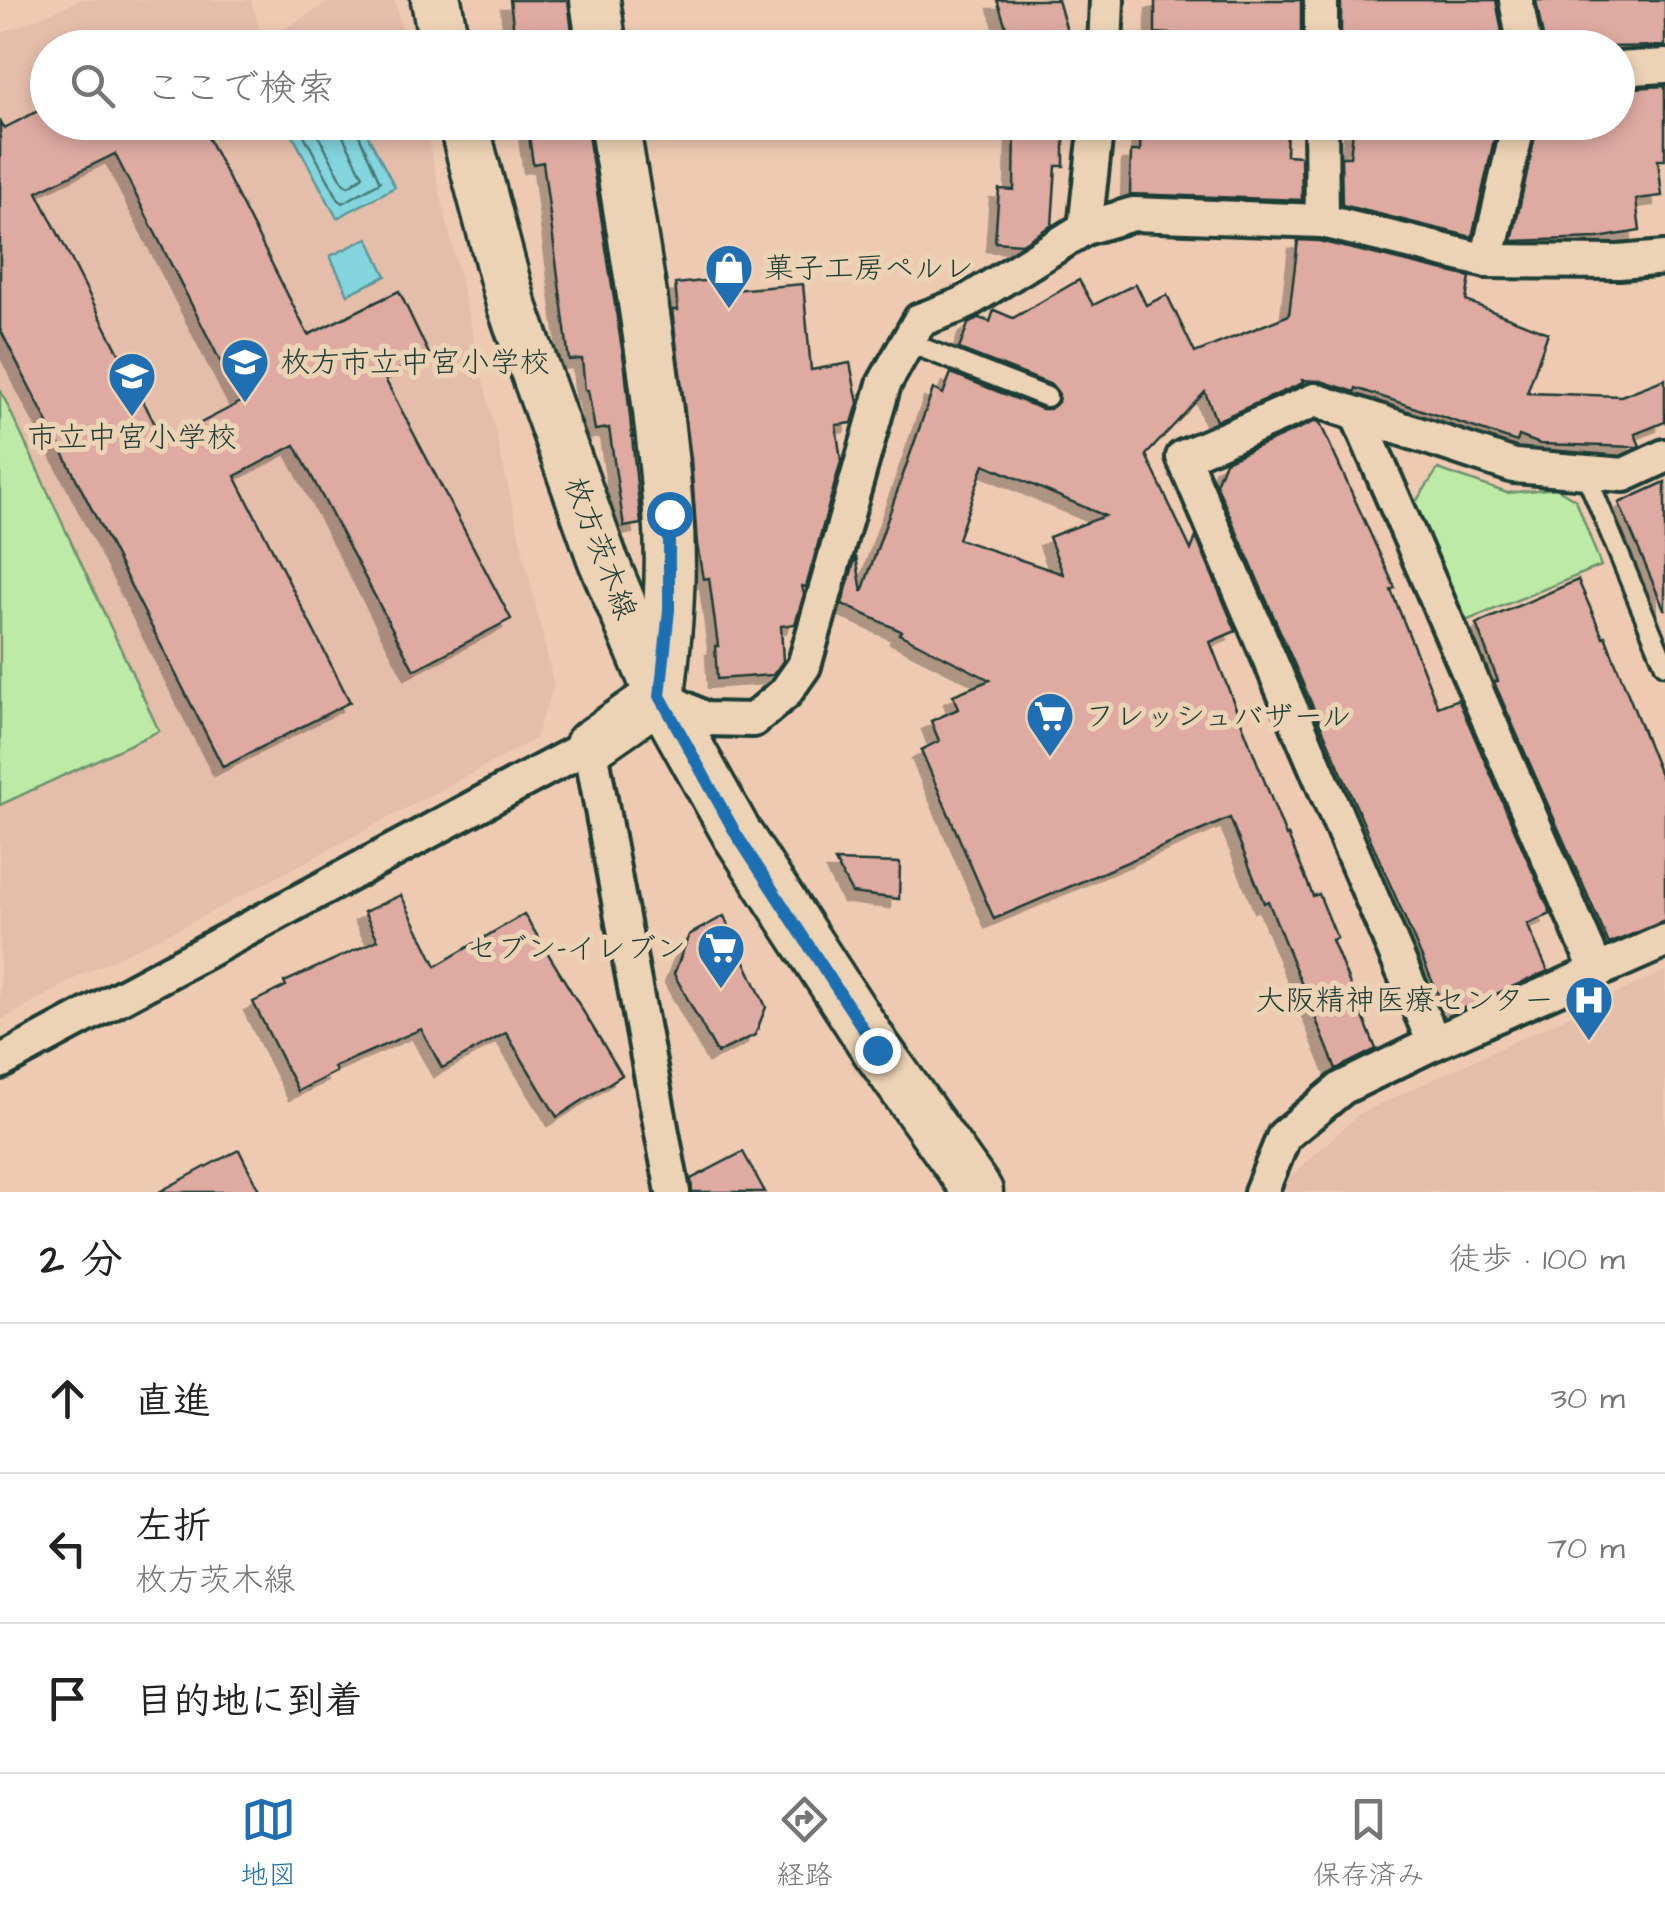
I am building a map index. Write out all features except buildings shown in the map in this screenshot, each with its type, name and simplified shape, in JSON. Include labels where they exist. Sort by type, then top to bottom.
[{"type":"main road","points":[[436,0],[442,30]]},
{"type":"main road","points":[[595,0],[599,30]]},
{"type":"main road","name":"枚方茨木線","points":[[469,140],[518,321],[602,558],[660,696],[736,834],[877,1050],[978,1192]]},
{"type":"main road","points":[[590,745],[660,696],[669,610],[669,514],[617,140]]},
{"type":"street","points":[[1106,30],[1107,0]]},
{"type":"street","points":[[1320,0],[1321,30]]},
{"type":"street","points":[[1516,0],[1522,30]]},
{"type":"street","points":[[1635,68],[1665,66]]},
{"type":"street","points":[[1086,228],[1095,140]]},
{"type":"street","points":[[1322,140],[1322,220]]},
{"type":"street","points":[[1487,261],[1514,140]]},
{"type":"street","points":[[660,696],[704,719],[753,720],[785,693],[804,666],[884,384],[920,320],[962,304],[1086,228],[1132,214],[1322,220],[1487,261],[1618,262],[1665,258]]},
{"type":"street","points":[[1434,1043],[1184,457],[1315,400],[1514,466],[1624,475],[1665,456]]},
{"type":"street","points":[[1357,414],[1597,970]]},
{"type":"street","points":[[0,1062],[590,745],[672,1192]]},
{"type":"street","points":[[1262,1192],[1284,1136],[1342,1088],[1665,941]]},
{"type":"lane","points":[[908,342],[1047,397]]},
{"type":"lane","points":[[1586,472],[1665,665]]},
{"type":"shaded area","name":"枚方市立中宮小学校","points":[[81,0],[251,0],[260,30],[30,30],[30,140],[428,140],[554,686],[534,740],[200,918],[79,976],[0,1021],[0,34]]},
{"type":"shaded area","name":"枚方市立中宮小学校","points":[[332,0],[395,0],[402,30],[283,30]]},
{"type":"shaded area","name":"大阪精神医療センター","points":[[1665,971],[1665,1192],[1282,1192],[1286,1181],[1359,1114]]},
{"type":"green space","points":[[0,389],[159,731],[0,805]]},
{"type":"green space","points":[[1438,469],[1507,493],[1556,488],[1576,500],[1601,566],[1463,622],[1415,503]]},
{"type":"water","points":[[295,140],[370,140],[395,187],[337,218]]},
{"type":"water","points":[[368,238],[386,276],[348,294],[330,256]]},
{"type":"place","name":"菓子工房ペルレ","points":[[729,310]]},
{"type":"place","name":"枚方市立中宮小学校","points":[[245,404]]},
{"type":"place","name":"市立中宮小学校","points":[[132,418]]},
{"type":"place","name":"フレッシュバザール","points":[[1050,758]]},
{"type":"place","name":"セブン-イレブン","points":[[721,990]]},
{"type":"place","name":"大阪精神医療センター","points":[[1589,1042]]},
{"type":"route","points":[[669,514],[669,610],[660,696],[736,834],[877,1050]]}]
